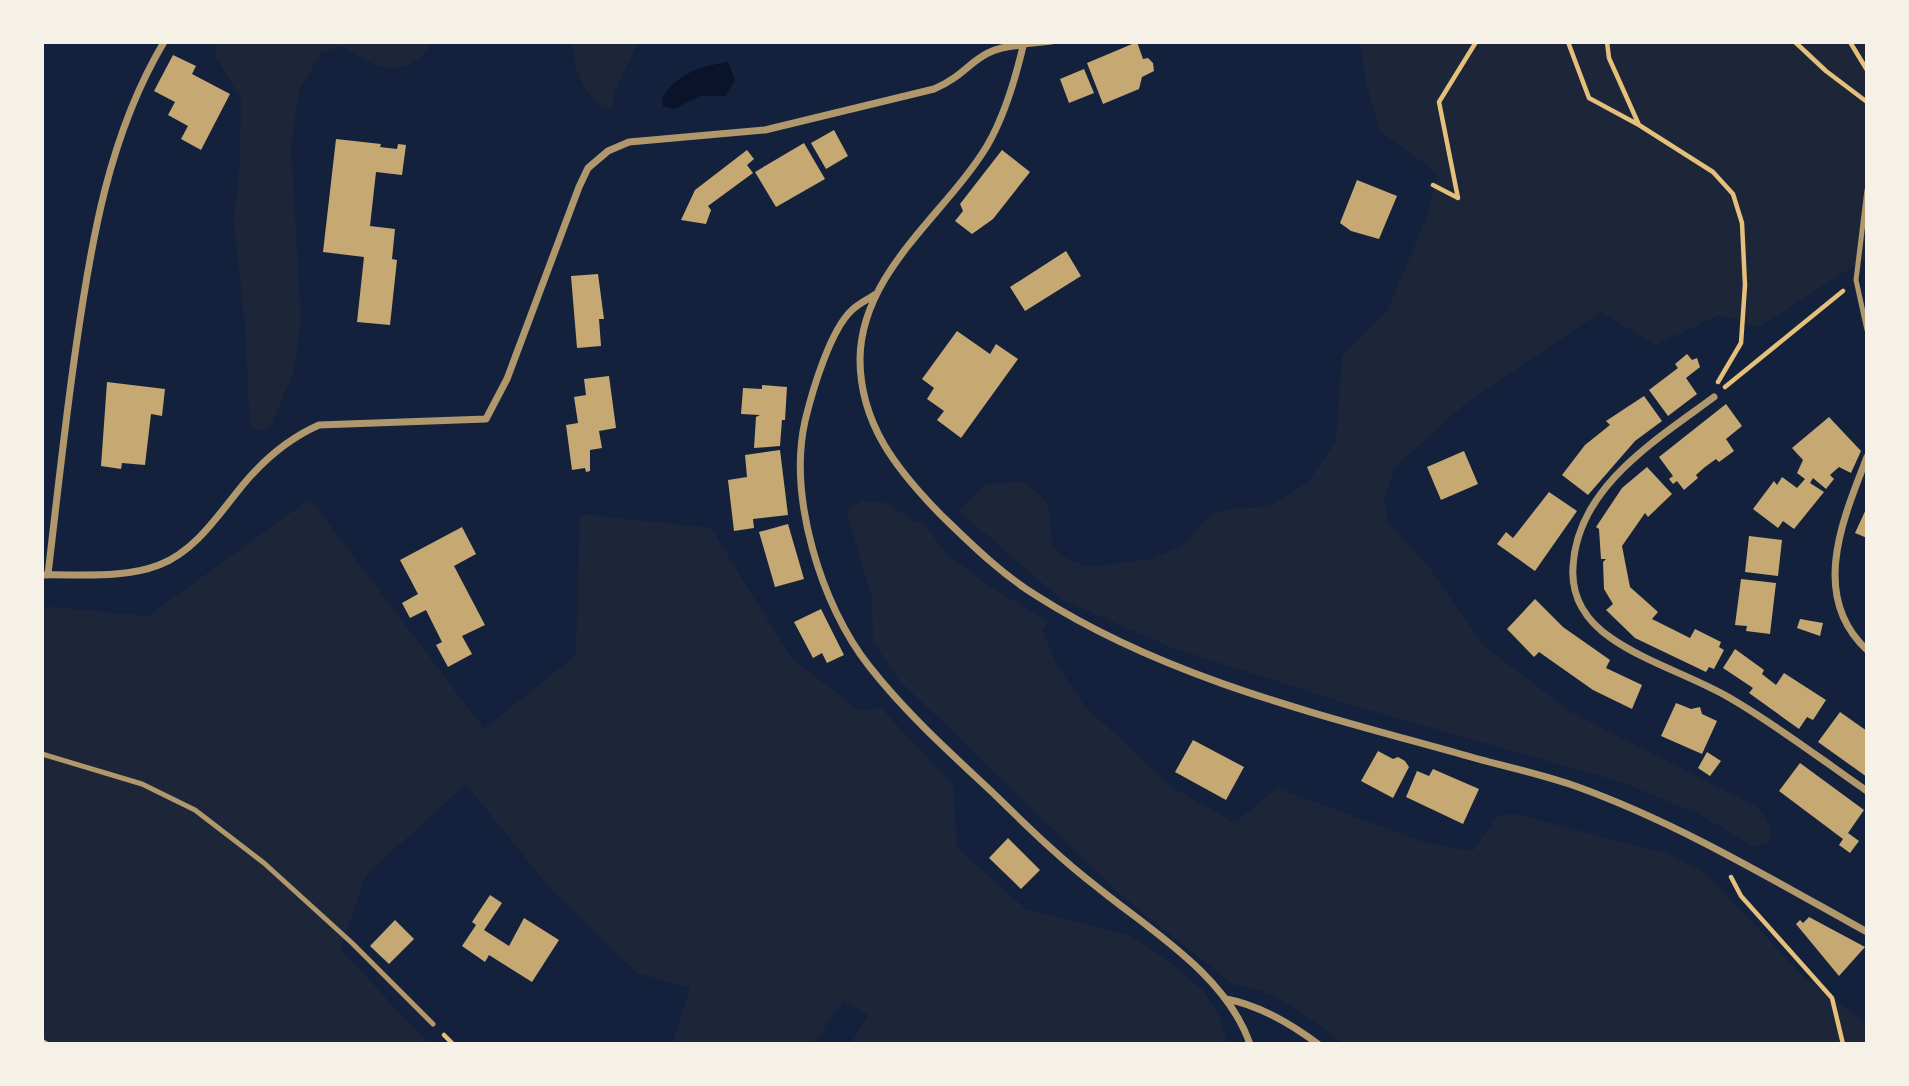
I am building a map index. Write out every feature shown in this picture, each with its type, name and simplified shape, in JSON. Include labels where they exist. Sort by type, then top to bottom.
[{"type":"street","points":[[164,42],[133,102],[97,222],[45,574],[130,573],[160,565],[187,549],[249,477],[279,450],[302,433],[319,425],[486,418],[507,379],[579,187],[588,168],[608,151],[629,142],[664,136],[765,130],[934,89],[958,75],[986,52],[1024,44],[1009,95],[987,145],[874,294],[852,310],[842,322],[808,408],[800,443],[799,473],[814,551],[847,631],[867,664],[931,735],[1073,869],[1191,963],[1226,999],[1250,1044]]},
{"type":"street","points":[[874,294],[860,357],[862,393],[871,426],[892,459],[929,503],[978,552],[1034,595],[1101,633],[1195,674],[1356,725],[1576,787],[1683,831],[1867,932]]},
{"type":"street","points":[[1714,397],[1640,452],[1595,502],[1574,551],[1572,580],[1576,600],[1591,620],[1612,638],[1732,699],[1867,791]]},
{"type":"street","points":[[1867,457],[1847,509],[1833,571],[1842,618],[1853,637],[1867,650]]},
{"type":"street","points":[[1226,999],[1240,1001],[1277,1018],[1318,1044]]},
{"type":"lane","points":[[1024,44],[1052,42]]},
{"type":"lane","points":[[1867,190],[1856,280],[1867,330]]},
{"type":"lane","points":[[42,754],[142,784],[195,810],[264,863],[352,943],[433,1024]]},
{"type":"path","points":[[1433,185],[1458,198],[1439,102],[1476,42]]},
{"type":"path","points":[[1568,42],[1589,98],[1639,125],[1713,172],[1733,194],[1742,223],[1745,285],[1741,343],[1720,376],[1714,397]]},
{"type":"path","points":[[1607,42],[1609,58],[1639,125]]},
{"type":"path","points":[[1795,42],[1826,71],[1867,102]]},
{"type":"path","points":[[1850,42],[1867,70]]},
{"type":"path","points":[[1714,397],[1856,280]]},
{"type":"path","points":[[1720,851],[1741,896],[1832,998],[1843,1044]]},
{"type":"path","points":[[42,1041],[47,1044]]},
{"type":"shaded area","points":[[215,42],[432,42],[422,55],[401,67],[378,65],[341,46],[321,53],[300,89],[291,148],[301,322],[293,373],[270,427],[260,431],[250,425],[245,326],[234,221],[240,162],[241,98],[216,57]]},
{"type":"shaded area","points":[[574,42],[638,42],[614,93],[613,107],[605,109],[591,96],[581,80],[575,61]]},
{"type":"shaded area","points":[[1360,42],[1867,42],[1867,257],[1759,327],[1719,315],[1656,345],[1601,312],[1466,403],[1395,467],[1384,500],[1389,524],[1428,566],[1484,646],[1571,712],[1759,808],[1771,829],[1768,843],[1752,846],[1699,814],[1621,782],[1351,705],[1170,647],[1061,599],[959,511],[985,484],[1024,482],[1042,497],[1049,508],[1052,544],[1064,557],[1088,567],[1152,559],[1185,544],[1210,515],[1228,509],[1269,507],[1309,481],[1336,441],[1342,357],[1387,311],[1427,216],[1437,177],[1432,169],[1380,131],[1366,83]]},
{"type":"shaded area","points":[[728,62],[735,80],[726,96],[700,96],[674,109],[663,106],[662,99],[682,77],[699,69]]},
{"type":"shaded area","points":[[310,499],[484,729],[576,655],[580,514],[711,528],[792,659],[859,710],[881,708],[953,785],[957,848],[1026,909],[1128,935],[1166,959],[1202,989],[1220,1017],[1227,1044],[850,1044],[868,1015],[843,1000],[814,1044],[672,1044],[690,988],[637,973],[548,886],[466,784],[366,875],[340,950],[430,1044],[42,1044],[42,606],[148,616]]},
{"type":"shaded area","points":[[863,501],[886,503],[914,521],[922,522],[946,553],[990,587],[1048,621],[1042,631],[1056,663],[1084,705],[1170,786],[1235,823],[1277,788],[1426,843],[1473,851],[1498,815],[1518,815],[1666,853],[1704,872],[1804,977],[1867,1024],[1867,1044],[1344,1044],[1278,999],[1249,987],[1234,985],[1122,896],[899,680],[873,641],[872,598],[846,510]]},
{"type":"building","points":[[1137,42],[1143,59],[1148,58],[1153,63],[1154,71],[1142,77],[1139,89],[1103,104],[1087,63]]},
{"type":"building","points":[[173,55],[196,66],[192,74],[230,94],[201,150],[181,139],[188,126],[168,115],[175,102],[154,91]]},
{"type":"building","points":[[1084,69],[1094,93],[1069,103],[1060,79]]},
{"type":"building","points":[[834,130],[848,156],[826,169],[811,143]]},
{"type":"building","points":[[336,139],[381,144],[380,147],[397,149],[398,144],[406,145],[402,175],[376,172],[370,226],[395,229],[392,259],[397,260],[390,325],[357,322],[364,257],[323,252]]},
{"type":"building","points":[[804,143],[825,179],[776,207],[755,172]]},
{"type":"building","points":[[747,150],[754,159],[747,165],[753,173],[708,206],[711,210],[706,224],[681,220],[695,190]]},
{"type":"building","points":[[1002,150],[1030,172],[993,219],[972,234],[955,221],[963,211],[960,204]]},
{"type":"building","points":[[1357,180],[1397,196],[1379,239],[1351,231],[1340,223]]},
{"type":"building","points":[[1066,251],[1081,276],[1025,311],[1010,287]]},
{"type":"building","points":[[598,274],[604,319],[599,319],[601,346],[577,348],[571,276]]},
{"type":"building","points":[[957,331],[990,354],[996,344],[1018,359],[961,438],[937,420],[944,411],[927,399],[934,388],[922,379]]},
{"type":"building","points":[[1687,354],[1692,360],[1697,358],[1700,367],[1686,378],[1697,394],[1668,416],[1649,390],[1678,368],[1675,364]]},
{"type":"building","points":[[609,376],[616,428],[599,431],[602,448],[590,450],[590,471],[586,472],[585,468],[572,470],[566,425],[578,423],[574,397],[586,395],[584,379]]},
{"type":"building","points":[[107,382],[165,389],[162,416],[151,414],[145,465],[122,463],[121,469],[101,466]]},
{"type":"building","points":[[762,385],[787,387],[780,446],[754,448],[756,417],[760,415],[741,414],[743,388],[762,389]]},
{"type":"building","points":[[1644,396],[1662,421],[1635,441],[1588,495],[1562,475],[1585,445],[1610,425],[1606,421]]},
{"type":"building","points":[[1726,404],[1742,426],[1726,439],[1734,451],[1719,462],[1716,459],[1705,467],[1696,475],[1698,478],[1684,490],[1677,481],[1673,484],[1669,479],[1673,476],[1659,457]]},
{"type":"building","points":[[1829,417],[1861,451],[1851,473],[1839,467],[1830,475],[1834,479],[1826,489],[1813,478],[1810,483],[1824,492],[1794,529],[1783,521],[1778,528],[1753,509],[1774,481],[1777,485],[1782,477],[1797,488],[1805,479],[1797,473],[1803,460],[1792,448]]},
{"type":"building","points":[[780,450],[788,515],[753,519],[754,528],[734,531],[728,480],[747,477],[745,455]]},
{"type":"building","points":[[1464,451],[1478,484],[1441,500],[1427,467]]},
{"type":"building","points":[[1647,467],[1672,494],[1648,517],[1645,513],[1622,546],[1630,587],[1658,612],[1652,619],[1690,638],[1695,629],[1721,642],[1719,647],[1724,650],[1714,669],[1709,667],[1706,672],[1635,638],[1606,610],[1613,604],[1604,589],[1603,562],[1606,559],[1601,559],[1599,529],[1596,527],[1622,488]]},
{"type":"building","points":[[1549,492],[1577,511],[1535,571],[1497,544],[1506,532],[1513,538]]},
{"type":"building","points":[[1867,507],[1867,538],[1855,533]]},
{"type":"building","points":[[788,524],[804,579],[775,587],[759,532]]},
{"type":"building","points":[[462,527],[476,554],[454,566],[485,625],[462,636],[472,654],[448,667],[436,645],[442,642],[426,610],[410,618],[402,603],[418,594],[400,560]]},
{"type":"building","points":[[1749,536],[1782,540],[1778,576],[1745,572]]},
{"type":"building","points":[[1741,579],[1776,583],[1770,634],[1746,631],[1747,626],[1735,625]]},
{"type":"building","points":[[1535,599],[1563,627],[1610,660],[1606,668],[1642,685],[1632,709],[1593,690],[1539,652],[1534,657],[1507,629]]},
{"type":"building","points":[[821,609],[844,655],[827,663],[822,653],[813,658],[794,622]]},
{"type":"building","points":[[1800,619],[1823,623],[1820,636],[1797,628]]},
{"type":"building","points":[[1735,649],[1764,670],[1762,674],[1776,685],[1784,673],[1826,700],[1813,720],[1807,717],[1799,729],[1749,693],[1753,688],[1723,668]]},
{"type":"building","points":[[1676,703],[1691,709],[1700,707],[1702,714],[1717,721],[1702,754],[1661,736]]},
{"type":"building","points":[[1840,712],[1867,731],[1867,777],[1818,742]]},
{"type":"building","points":[[1193,740],[1244,767],[1226,800],[1175,772]]},
{"type":"building","points":[[1378,751],[1393,759],[1398,757],[1409,767],[1393,798],[1361,781]]},
{"type":"building","points":[[1707,752],[1721,761],[1710,776],[1698,768]]},
{"type":"building","points":[[1800,763],[1864,810],[1848,833],[1859,841],[1850,853],[1839,845],[1843,839],[1779,791]]},
{"type":"building","points":[[1433,769],[1479,789],[1463,824],[1406,797],[1417,771],[1429,776]]},
{"type":"building","points":[[1008,838],[1040,870],[1021,889],[989,858]]},
{"type":"building","points":[[490,895],[502,903],[484,930],[509,946],[524,918],[559,940],[532,982],[489,955],[485,962],[462,946],[476,925],[472,922]]},
{"type":"building","points":[[1809,917],[1865,947],[1839,976],[1796,924],[1800,920],[1803,923]]},
{"type":"building","points":[[395,920],[414,939],[389,964],[370,946]]}]
